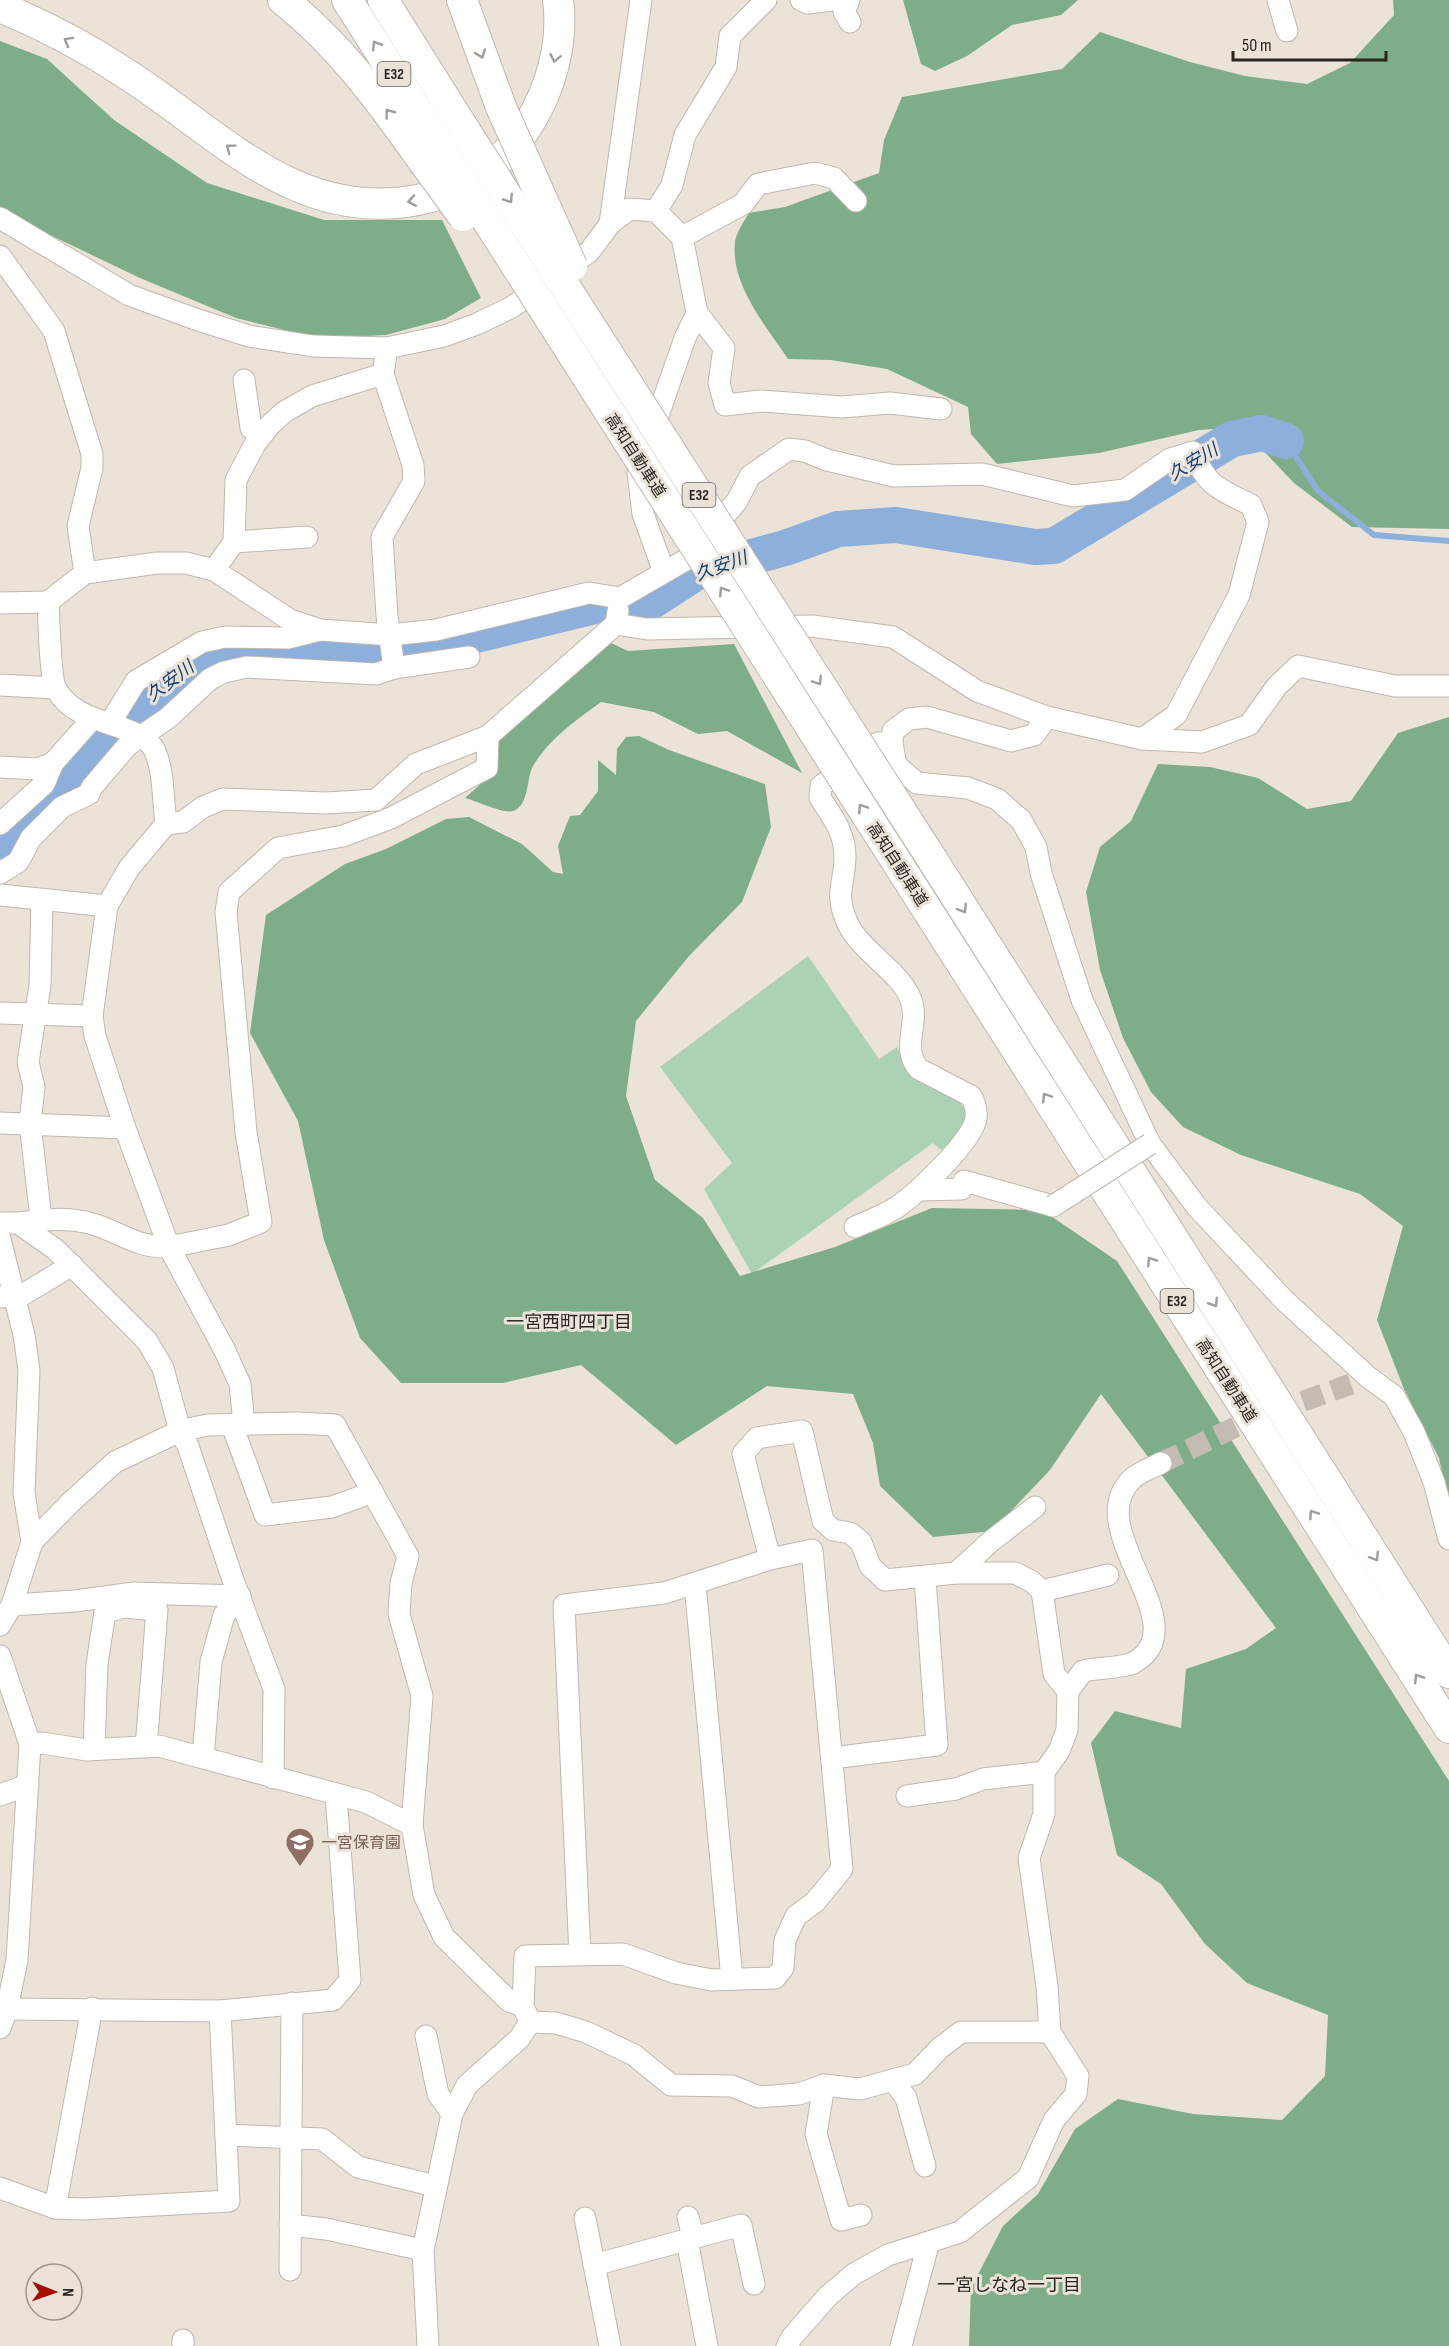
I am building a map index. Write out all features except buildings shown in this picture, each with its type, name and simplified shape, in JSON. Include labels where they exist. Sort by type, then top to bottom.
[{"type":"highway","points":[[283,0],[334,45],[432,154]]},
{"type":"highway","name":"E32","points":[[347,0],[432,154]]},
{"type":"highway","name":"高知自動車道","points":[[383,0],[1449,1673]]},
{"type":"highway","points":[[462,0],[501,107],[556,233],[599,317],[771,596],[800,653]]},
{"type":"highway","points":[[0,7],[127,74],[244,159],[275,177],[319,195],[373,204],[411,201],[452,190],[480,175],[507,153],[529,124],[552,72],[559,28],[558,0]]},
{"type":"highway","name":"高知自動車道","points":[[432,154],[627,441],[1449,1728]]},
{"type":"street","points":[[656,211],[672,185],[686,135],[726,67],[730,36],[766,0]]},
{"type":"street","points":[[801,0],[808,3],[832,0]]},
{"type":"street","points":[[849,0],[844,12],[850,22]]},
{"type":"street","points":[[1278,0],[1287,31]]},
{"type":"street","points":[[610,224],[643,1]]},
{"type":"street","points":[[682,237],[743,204],[758,184],[815,173],[834,178],[856,201]]},
{"type":"street","points":[[0,218],[129,295],[198,320],[249,336],[313,346],[387,348],[444,336],[477,324],[512,307],[589,252],[610,224],[629,209],[656,211],[682,237],[697,313],[724,348],[719,383],[725,405],[761,401],[842,407],[890,403],[941,409]]},
{"type":"street","points":[[0,256],[54,331],[92,454],[92,468],[78,526],[85,573]]},
{"type":"street","points":[[664,572],[643,514],[638,473],[685,338],[697,313]]},
{"type":"street","points":[[387,348],[383,374],[413,465],[414,481],[382,537],[387,616],[394,668]]},
{"type":"street","points":[[214,570],[234,542],[236,480],[262,435],[284,412],[299,402],[383,374]]},
{"type":"street","points":[[244,380],[251,428],[262,435]]},
{"type":"street","points":[[0,603],[48,602],[85,573],[157,563],[186,563],[214,570],[290,620],[320,630],[391,634],[436,630],[589,593],[620,598],[689,558],[738,501],[750,476],[789,449],[805,451],[826,460],[894,476],[982,474],[1074,496],[1125,490],[1170,459],[1193,452],[1203,475],[1222,490],[1251,505],[1258,522],[1239,595],[1176,715],[1142,739]]},
{"type":"street","points":[[234,542],[307,537]]},
{"type":"street","points":[[374,1492],[332,1507],[265,1515],[238,1424],[240,1384],[224,1349],[169,1247],[125,1128],[95,1036],[92,1017],[107,906],[129,868],[166,824],[183,822],[203,807],[223,799],[326,803],[376,800],[416,764],[488,736],[616,624],[620,598]]},
{"type":"street","points":[[48,602],[55,688],[72,709],[136,736],[155,752],[166,824]]},
{"type":"street","points":[[616,624],[647,628],[812,626],[893,637],[977,691],[1047,717],[1142,739],[1202,742],[1249,725],[1277,686],[1298,666],[1395,686],[1449,686]]},
{"type":"street","points":[[0,767],[37,769],[53,763],[101,721],[136,681],[202,642],[225,637],[288,638],[320,630]]},
{"type":"street","points":[[0,873],[18,862],[31,838],[62,807],[89,794],[92,787],[136,736],[210,679],[224,672],[247,667],[376,674],[394,668],[469,657]]},
{"type":"street","points":[[0,685],[55,688]]},
{"type":"street","points":[[1047,717],[1034,735],[1011,741],[927,717],[909,720],[893,731],[892,742],[896,765],[917,783],[968,788],[997,799],[1021,820],[1036,846],[1041,873],[1082,1000],[1150,1144],[1197,1207],[1359,1381],[1394,1396],[1414,1432],[1434,1482],[1449,1539]]},
{"type":"street","points":[[9,1223],[41,1219],[74,1220],[94,1225],[149,1247],[169,1247],[229,1235],[261,1222],[246,1132],[226,912],[229,892],[278,848],[343,836],[391,818],[487,768],[488,736]]},
{"type":"street","points":[[855,1227],[894,1209],[918,1190],[970,1135],[976,1119],[976,1103],[963,1090],[920,1069],[914,1063],[910,1054],[914,1012],[911,999],[905,988],[856,939],[840,905],[839,886],[845,855],[840,829],[820,798],[822,786],[878,742],[892,742]]},
{"type":"street","points":[[0,824],[44,784],[53,763]]},
{"type":"street","points":[[0,895],[107,906]]},
{"type":"street","points":[[41,1219],[30,1123],[34,1087],[28,1062],[40,985],[42,900]]},
{"type":"street","points":[[0,1013],[92,1017]]},
{"type":"street","points":[[0,1123],[125,1128]]},
{"type":"street","points":[[918,1190],[960,1189],[964,1181],[1053,1206],[1150,1144]]},
{"type":"street","points":[[9,1223],[55,1249],[72,1265],[147,1341],[163,1368],[180,1431],[188,1446],[234,1603],[274,1689],[273,1778]]},
{"type":"street","points":[[0,1239],[7,1296],[24,1335],[29,1370],[24,1493],[32,1542]]},
{"type":"street","points":[[7,1296],[24,1294],[72,1265]]},
{"type":"street","points":[[0,1625],[12,1605],[32,1542],[115,1462],[180,1431],[207,1425],[297,1423],[335,1425],[408,1556],[401,1583],[399,1614],[422,1696],[412,1825],[424,1895],[444,1937],[508,2001],[526,2014],[586,2032],[634,2055],[671,2085],[732,2086],[759,2097],[799,2094],[824,2085],[860,2089],[915,2074],[940,2048],[961,2032],[1050,2032]]},
{"type":"street","points":[[770,1559],[743,1454],[757,1438],[802,1431],[823,1521],[833,1530],[850,1533],[861,1542],[870,1566],[885,1580],[924,1578],[956,1573],[1015,1573],[1031,1581],[1042,1591],[1054,1674],[1068,1691]]},
{"type":"street","points":[[787,2346],[792,2337],[828,2296],[854,2274],[888,2255],[928,2245],[960,2232],[1028,2178],[1054,2120],[1076,2094],[1078,2076],[1050,2032],[1047,1986],[1029,1858],[1044,1815],[1044,1772],[1059,1751],[1066,1730],[1068,1691],[1083,1671],[1132,1664],[1150,1650],[1155,1632],[1152,1611],[1117,1519],[1119,1499],[1132,1479],[1161,1463]]},
{"type":"street","points":[[956,1573],[990,1542],[1035,1507]]},
{"type":"street","points":[[428,2346],[423,2250],[452,2114],[467,2085],[519,2039],[526,2014],[525,1956],[580,1955],[623,1954],[676,1973],[712,1980],[775,1978],[783,1968],[785,1940],[796,1916],[815,1902],[842,1869],[812,1550],[770,1559],[664,1593],[564,1605],[580,1955]]},
{"type":"street","points":[[1042,1591],[1108,1575]]},
{"type":"street","points":[[832,1758],[937,1745],[924,1578]]},
{"type":"street","points":[[695,1584],[732,1979]]},
{"type":"street","points":[[12,1605],[75,1601],[134,1593],[234,1603]]},
{"type":"street","points":[[94,1749],[97,1664],[105,1612],[124,1607],[157,1610],[163,1606],[234,1603]]},
{"type":"street","points":[[203,1757],[211,1662],[224,1615],[234,1603]]},
{"type":"street","points":[[146,1747],[157,1610]]},
{"type":"street","points":[[204,1617],[208,1621],[205,1655],[211,1662]]},
{"type":"street","points":[[0,1656],[30,1744],[17,1960],[4,2018],[92,2008],[220,2011],[333,2000],[350,1980],[336,1795]]},
{"type":"street","points":[[30,1744],[94,1749],[159,1746],[366,1802],[412,1825]]},
{"type":"street","points":[[907,1796],[957,1788],[983,1779],[1044,1772]]},
{"type":"street","points":[[0,1795],[28,1785]]},
{"type":"street","points":[[290,2270],[292,2157],[289,2138],[292,2003]]},
{"type":"street","points":[[55,2208],[92,2008]]},
{"type":"street","points":[[0,2188],[55,2208],[83,2209],[229,2201],[220,2011]]},
{"type":"street","points":[[426,2036],[438,2094],[452,2114]]},
{"type":"street","points":[[893,2080],[906,2098],[925,2166]]},
{"type":"street","points":[[824,2085],[816,2134],[841,2220],[861,2215]]},
{"type":"street","points":[[226,2135],[322,2139],[358,2167],[435,2186]]},
{"type":"street","points":[[585,2218],[610,2346]]},
{"type":"street","points":[[290,2225],[326,2229],[423,2250]]},
{"type":"street","points":[[594,2265],[690,2231],[741,2225],[754,2284]]},
{"type":"street","points":[[690,2231],[707,2346]]},
{"type":"street","points":[[901,2346],[928,2245]]},
{"type":"green space","points":[[903,0],[1078,0],[1061,15],[1012,25],[967,56],[935,71],[921,64]]},
{"type":"green space","points":[[1393,0],[1449,0],[1449,529],[1352,527],[1294,483],[1241,427],[1199,430],[1099,453],[997,464],[971,434],[968,407],[887,369],[831,360],[788,359],[760,319],[744,289],[735,258],[735,242],[749,213],[785,207],[879,173],[884,140],[902,97],[1062,69],[1100,32],[1190,62],[1245,76],[1307,84],[1350,63],[1394,15]]},
{"type":"green space","points":[[0,41],[47,59],[114,120],[207,183],[324,220],[442,220],[481,298],[445,319],[386,335],[317,338],[236,318],[140,278],[0,211]]},
{"type":"green space","points":[[611,643],[628,651],[734,644],[802,773],[727,731],[698,734],[654,712],[601,702],[547,747],[533,766],[525,797],[518,808],[513,811],[503,811],[465,798],[494,772],[495,737]]},
{"type":"green space","points":[[1449,717],[1449,1505],[1439,1458],[1404,1389],[1377,1320],[1403,1226],[1360,1194],[1241,1155],[1183,1127],[1151,1092],[1123,1038],[1100,970],[1086,892],[1100,847],[1131,821],[1158,764],[1210,767],[1258,778],[1307,809],[1351,801],[1398,733]]},
{"type":"green space","points":[[639,736],[669,750],[765,784],[771,827],[742,902],[689,956],[636,1021],[626,1096],[655,1180],[703,1218],[740,1276],[835,1247],[932,1208],[1042,1210],[1117,1261],[1449,1781],[1449,2346],[969,2346],[971,2288],[1003,2226],[1038,2194],[1075,2129],[1118,2099],[1193,2114],[1282,2120],[1325,2076],[1328,2015],[1247,1983],[1205,1944],[1161,1884],[1117,1855],[1091,1743],[1115,1711],[1181,1728],[1186,1669],[1246,1649],[1276,1628],[1101,1394],[1050,1470],[992,1531],[933,1537],[880,1486],[873,1443],[853,1394],[767,1386],[676,1445],[581,1365],[503,1383],[401,1383],[360,1338],[324,1240],[298,1121],[250,1033],[266,915],[345,864],[386,849],[446,819],[469,817],[522,844],[553,872],[563,874],[558,846],[570,816],[580,815],[598,791],[598,760],[616,775],[617,749],[626,737]]},
{"type":"green space","points":[[808,956],[879,1059],[897,1047],[912,1067],[953,1096],[970,1116],[966,1128],[941,1150],[933,1143],[752,1274],[704,1189],[732,1163],[660,1067]]},
{"type":"waterway","name":"久安川","points":[[0,841],[74,780],[150,694],[183,667],[213,653],[248,647],[363,653],[410,651],[599,605],[643,607],[697,572],[785,548],[838,529],[896,525],[1035,547],[1054,546],[1232,439],[1262,433],[1286,441]]},
{"type":"waterway","name":"久安川","points":[[1286,441],[1318,491],[1374,535],[1449,541]]},
{"type":"tunnel","points":[[1161,1463],[1248,1421],[1351,1384]]},
{"type":"place","name":"一宮保育園","points":[[300,1868]]},
{"type":"district","name":"一宮西町四丁目","points":[[569,1322]]},
{"type":"district","name":"一宮しなね一丁目","points":[[1009,2285]]}]
